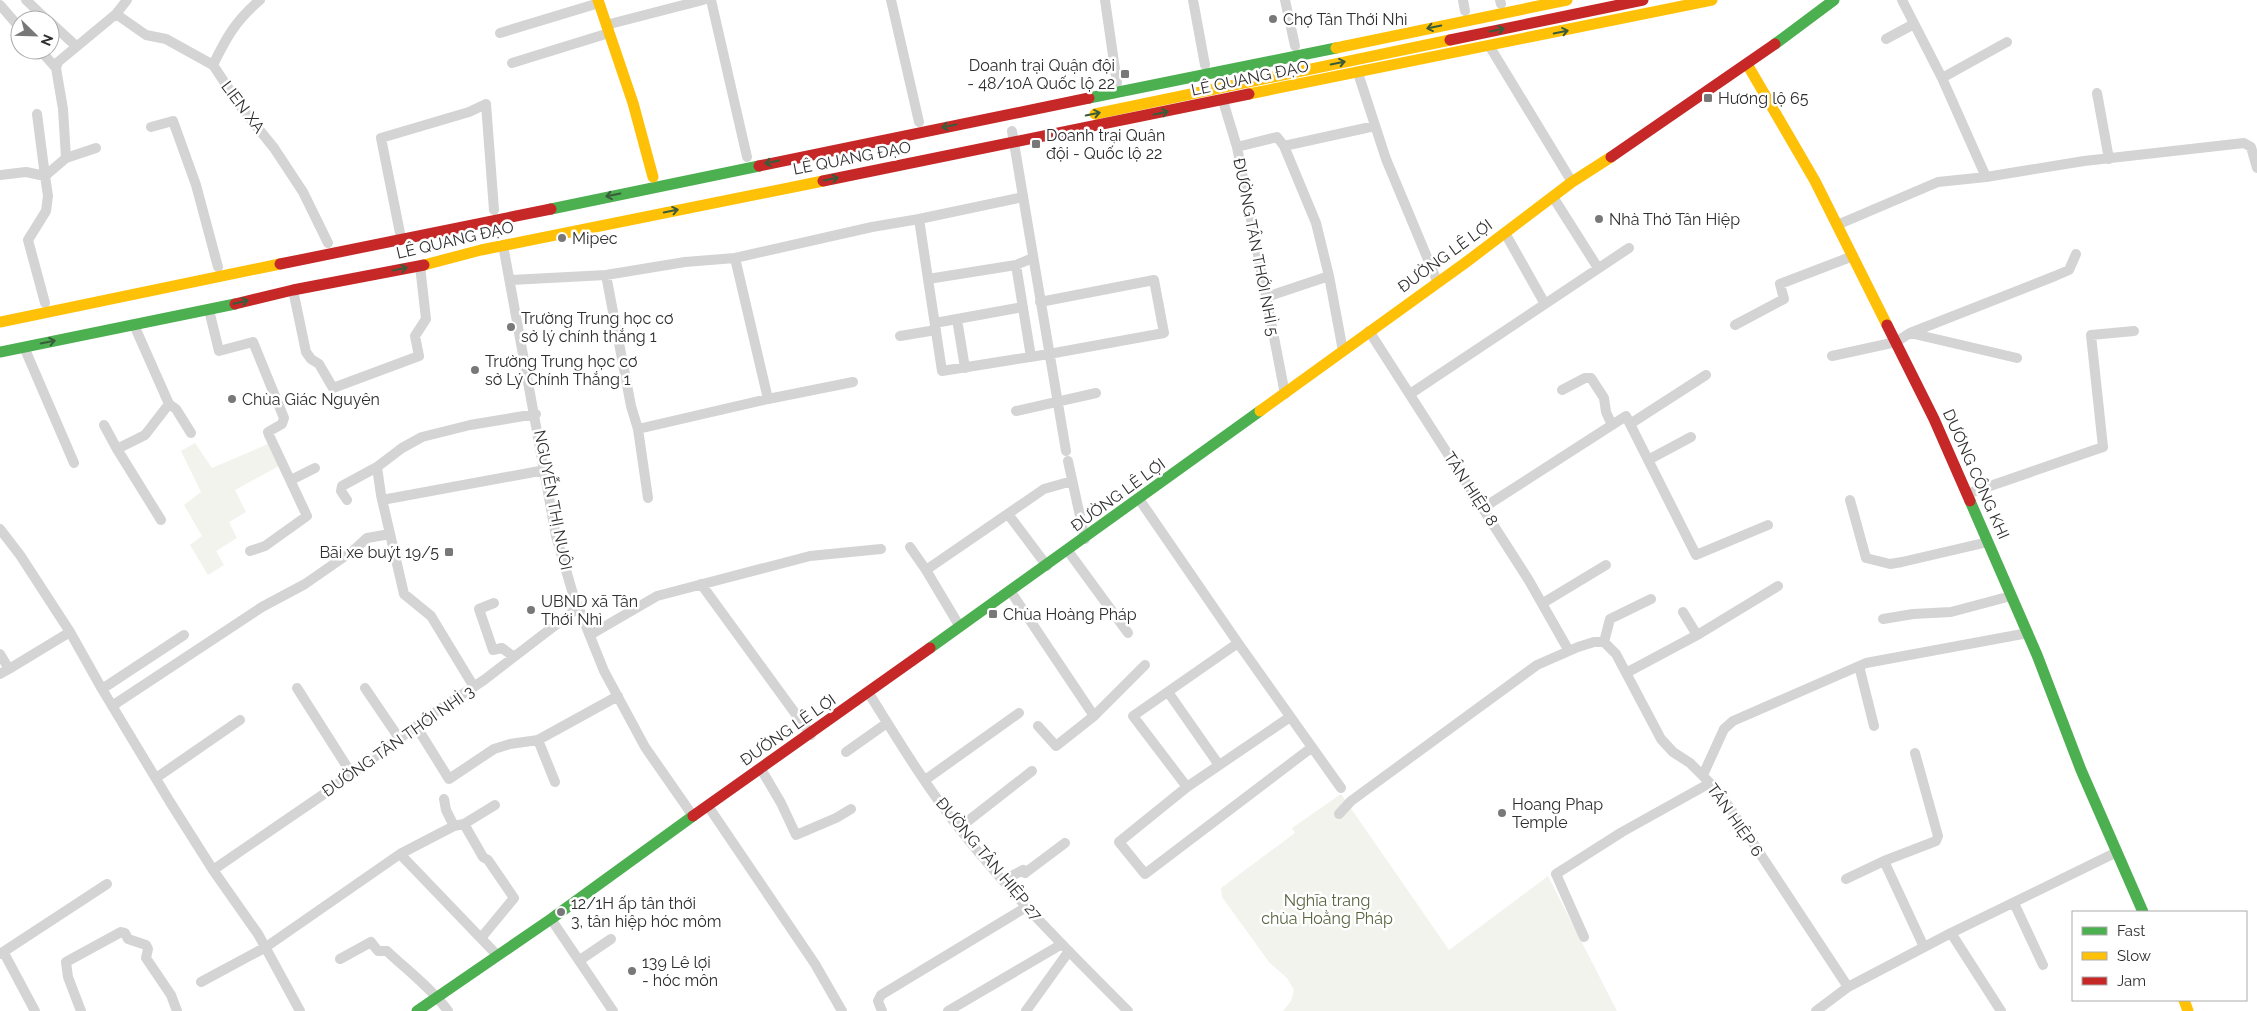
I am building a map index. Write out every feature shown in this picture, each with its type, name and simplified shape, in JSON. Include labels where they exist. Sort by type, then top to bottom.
[{"type":"main road","name":"LÊ QUANG ĐẠO","points":[[430,251],[653,177],[919,122],[1117,84],[1295,46],[1464,6],[1520,0]]},
{"type":"main road","name":"LÊ QUANG ĐẠO","points":[[0,352],[209,310],[294,290],[420,266],[499,228],[1567,0]]},
{"type":"main road","name":"LÊ QUANG ĐẠO","points":[[1014,136],[1643,0]]},
{"type":"main road","name":"LÊ QUANG ĐẠO","points":[[0,312],[328,243],[400,234],[499,228],[1223,100],[1712,0]]},
{"type":"main road","name":"ĐƯỜNG LÊ LỢI","points":[[417,1011],[551,919],[960,626],[1011,592],[1285,394],[1572,182],[1747,64],[1834,0]]},
{"type":"main road","points":[[598,1],[633,102],[653,177]]},
{"type":"main road","name":"DƯƠNG CÔNG KHI","points":[[1747,64],[1815,182],[1934,419],[2028,633],[2081,770],[2143,911]]},
{"type":"main road","name":"LÊ QUANG ĐẠO","points":[[0,322],[400,234]]},
{"type":"main road","name":"LÊ QUANG ĐẠO","points":[[0,341],[410,256]]},
{"type":"street","points":[[26,0],[37,10]]},
{"type":"street","points":[[66,158],[64,109],[56,68],[58,62],[116,14],[127,0]]},
{"type":"street","points":[[213,65],[228,33],[246,11],[260,0]]},
{"type":"street","points":[[512,63],[608,29],[663,5],[703,0]]},
{"type":"street","points":[[711,0],[747,157]]},
{"type":"street","points":[[890,0],[919,122]]},
{"type":"street","points":[[1106,0],[1117,84]]},
{"type":"street","points":[[1193,0],[1205,65]]},
{"type":"street","points":[[1285,0],[1295,46]]},
{"type":"street","points":[[1902,0],[1942,78],[1986,176]]},
{"type":"street","points":[[500,33],[598,1]]},
{"type":"street","points":[[0,6],[10,17]]},
{"type":"street","name":"LIEN XA","points":[[116,14],[146,35],[166,39],[213,65],[241,107],[274,148],[303,192],[328,243]]},
{"type":"street","points":[[1886,39],[1914,24]]},
{"type":"street","points":[[60,31],[76,46]]},
{"type":"street","points":[[1942,78],[2007,42]]},
{"type":"street","points":[[1490,46],[1572,182]]},
{"type":"street","points":[[49,60],[56,68]]},
{"type":"street","points":[[1358,73],[1386,158],[1437,281]]},
{"type":"street","points":[[2097,93],[2109,158]]},
{"type":"street","name":"ĐƯỜNG TÂN THỚI NHÌ 5","points":[[1223,100],[1237,147],[1285,394]]},
{"type":"street","name":"NGUYỄN THỊ NUÔI","points":[[400,234],[381,138],[469,112],[486,104],[499,228],[511,280],[536,414],[556,536],[579,607],[604,671],[645,747],[693,816]]},
{"type":"street","points":[[37,114],[48,196],[46,211],[28,240],[45,303]]},
{"type":"street","points":[[151,127],[173,121],[196,185],[218,267]]},
{"type":"street","points":[[1284,146],[1375,126]]},
{"type":"street","points":[[1014,136],[1057,402],[1084,538]]},
{"type":"street","points":[[1237,147],[1277,138],[1284,146],[1316,224],[1329,276],[1343,351]]},
{"type":"street","points":[[1837,225],[1938,182],[2109,158],[2244,144],[2251,147],[2257,168]]},
{"type":"street","points":[[46,176],[66,158],[96,148]]},
{"type":"street","points":[[1,173],[26,172],[46,176]]},
{"type":"street","points":[[511,280],[606,275],[685,262],[735,258],[872,227],[1023,197]]},
{"type":"street","points":[[1554,197],[1598,268]]},
{"type":"street","points":[[919,219],[942,371],[1164,333],[1154,280],[1040,302]]},
{"type":"street","points":[[1505,233],[1545,304]]},
{"type":"street","points":[[1410,394],[1629,248]]},
{"type":"street","points":[[1832,356],[1896,342],[1910,333],[2062,273],[2069,270],[2076,254]]},
{"type":"street","points":[[1735,325],[1784,300],[1780,284],[1853,256]]},
{"type":"street","points":[[735,258],[768,399]]},
{"type":"street","points":[[928,279],[1016,264],[1033,258]]},
{"type":"street","points":[[1016,264],[1031,357]]},
{"type":"street","points":[[294,290],[306,352],[310,359],[319,364],[333,388],[419,356],[415,336],[426,319],[420,266]]},
{"type":"street","points":[[606,275],[631,406],[638,429],[648,498]]},
{"type":"street","points":[[1266,297],[1329,276]]},
{"type":"street","points":[[900,336],[957,319],[1023,307]]},
{"type":"street","points":[[209,310],[219,351],[253,342],[284,418],[282,424],[268,432],[307,516],[265,546],[250,552]]},
{"type":"street","points":[[957,319],[965,368]]},
{"type":"street","points":[[134,325],[169,404],[176,409],[191,433]]},
{"type":"street","name":"TÂN HIỆP 8","points":[[1369,331],[1543,603],[1569,651]]},
{"type":"street","points":[[1967,494],[2104,447],[2091,335],[2134,331]]},
{"type":"street","points":[[1910,333],[2017,358]]},
{"type":"street","points":[[24,347],[74,463]]},
{"type":"street","points":[[1630,424],[1706,375]]},
{"type":"street","points":[[1562,390],[1584,378],[1591,378],[1604,398],[1606,412],[1612,425]]},
{"type":"street","points":[[638,429],[768,399],[853,382]]},
{"type":"street","points":[[1016,411],[1096,392]]},
{"type":"street","points":[[117,449],[145,435],[169,404]]},
{"type":"street","points":[[347,500],[341,491],[342,486],[377,467],[402,448],[422,437],[536,414]]},
{"type":"street","points":[[1483,508],[1626,416],[1696,555],[1768,525]]},
{"type":"street","points":[[104,425],[161,520]]},
{"type":"street","points":[[1648,460],[1691,437]]},
{"type":"street","points":[[377,467],[382,500],[404,594],[431,616],[474,687]]},
{"type":"street","points":[[291,480],[315,468]]},
{"type":"street","points":[[382,500],[545,470]]},
{"type":"street","points":[[926,570],[1044,489],[1072,481]]},
{"type":"street","points":[[1139,499],[1341,788]]},
{"type":"street","points":[[1850,500],[1866,558],[1890,564],[1988,542]]},
{"type":"street","points":[[1008,514],[1047,566]]},
{"type":"street","points":[[0,529],[20,555],[70,632],[112,706],[213,870],[266,948],[300,1011]]},
{"type":"street","points":[[112,706],[262,607],[305,584],[354,550],[367,538],[390,534]]},
{"type":"street","points":[[910,547],[960,626]]},
{"type":"street","points":[[590,635],[656,596],[810,556],[881,548]]},
{"type":"street","points":[[1068,551],[1128,633]]},
{"type":"street","points":[[1543,603],[1606,565]]},
{"type":"street","points":[[701,584],[811,734]]},
{"type":"street","points":[[1626,673],[1697,635],[1778,586]]},
{"type":"street","points":[[1011,592],[1094,716]]},
{"type":"street","points":[[1883,619],[1913,614],[1951,612],[2011,596]]},
{"type":"street","points":[[1339,814],[1351,801],[1537,666],[1594,642],[1604,642],[1610,620],[1651,599]]},
{"type":"street","points":[[494,603],[479,609],[493,650],[502,648],[514,657]]},
{"type":"street","name":"ĐƯỜNG TÂN THỚI NHÌ 3","points":[[213,870],[474,687],[579,607]]},
{"type":"street","points":[[1683,612],[1697,635]]},
{"type":"street","points":[[0,654],[5,671],[70,632]]},
{"type":"street","points":[[1703,774],[1724,729],[1733,721],[1859,666],[1899,656],[2028,633]]},
{"type":"street","points":[[102,689],[184,635]]},
{"type":"street","name":"TÂN HIỆP 6","points":[[1604,642],[1611,647],[1661,739],[1673,752],[1703,774],[1720,793],[1848,987]]},
{"type":"street","points":[[1187,787],[1133,716],[1238,643]]},
{"type":"street","points":[[1038,726],[1056,746],[1094,716],[1145,665]]},
{"type":"street","points":[[1859,666],[1874,726]]},
{"type":"street","points":[[297,688],[351,773]]},
{"type":"street","points":[[365,688],[399,738]]},
{"type":"street","name":"ĐƯỜNG TÂN HIỆP 27","points":[[868,692],[925,780],[959,828],[1066,948],[1128,1011]]},
{"type":"street","points":[[1168,692],[1219,765]]},
{"type":"street","points":[[416,726],[449,779],[494,749],[510,744],[538,740],[618,696]]},
{"type":"street","points":[[925,780],[1019,713]]},
{"type":"street","points":[[1290,717],[1187,787],[1119,842],[1145,874],[1312,748]]},
{"type":"street","points":[[156,778],[240,720]]},
{"type":"street","points":[[846,752],[887,723]]},
{"type":"street","points":[[538,740],[555,782]]},
{"type":"street","points":[[1846,879],[1884,861],[1936,841],[1938,836],[1915,753]]},
{"type":"street","points":[[761,769],[781,803],[796,835],[836,818],[851,809]]},
{"type":"street","points":[[959,828],[1032,771]]},
{"type":"street","points":[[1584,937],[1556,874],[1622,832],[1710,783]]},
{"type":"street","points":[[444,800],[446,810],[483,857],[490,863],[514,898],[481,938]]},
{"type":"street","points":[[200,982],[266,948],[400,854],[495,805]]},
{"type":"street","points":[[708,806],[816,964],[842,1011]]},
{"type":"street","points":[[1004,880],[1022,870],[1025,873],[1065,843]]},
{"type":"street","points":[[1816,1011],[1848,987],[1951,933],[2117,852]]},
{"type":"street","points":[[400,854],[497,955]]},
{"type":"street","points":[[1884,861],[1924,947]]},
{"type":"street","points":[[35,1011],[2,954],[107,884]]},
{"type":"street","points":[[2014,903],[2043,965]]},
{"type":"street","points":[[882,1011],[878,1001],[881,995],[1028,906]]},
{"type":"street","points":[[551,919],[613,1011]]},
{"type":"street","points":[[80,1011],[68,977],[66,962],[121,932],[128,939],[146,945],[148,949],[146,958],[170,992],[177,1011]]},
{"type":"street","points":[[1951,933],[2002,1011]]},
{"type":"street","points":[[580,960],[611,939]]},
{"type":"street","points":[[340,959],[370,942],[378,951],[387,951],[424,987],[438,996],[448,1011]]},
{"type":"street","points":[[948,1011],[1066,948]]},
{"type":"street","points":[[1026,1011],[1066,948]]},
{"type":"green space","points":[[195,443],[212,468],[268,444],[279,466],[235,490],[246,512],[229,522],[237,538],[216,551],[224,565],[208,575],[190,545],[202,536],[184,505],[201,492],[181,451]]},
{"type":"green space","name":"Nghĩa trang chùa Hoằng Pháp","points":[[1341,794],[1449,950],[1548,876],[1617,1011],[1283,1011],[1291,1001],[1294,990],[1287,978],[1269,962],[1222,897],[1221,888],[1295,833],[1292,828]]},
{"type":"traffic: fast","points":[[1775,44],[1834,0]]},
{"type":"traffic: fast","points":[[1089,98],[1336,48]]},
{"type":"traffic: fast","points":[[551,209],[759,166]]},
{"type":"traffic: fast","points":[[0,352],[235,304]]},
{"type":"traffic: fast","points":[[930,648],[1260,411]]},
{"type":"traffic: fast","points":[[1970,501],[2037,655],[2081,770],[2143,911]]},
{"type":"traffic: fast","points":[[417,1011],[551,919],[693,816]]},
{"type":"traffic: slow","points":[[598,0],[633,103],[653,177]]},
{"type":"traffic: slow","points":[[1336,48],[1567,0]]},
{"type":"traffic: slow","points":[[1249,94],[1712,0]]},
{"type":"traffic: slow","points":[[1095,114],[1450,40]]},
{"type":"traffic: slow","points":[[1747,64],[1815,181],[1887,325]]},
{"type":"traffic: slow","points":[[1260,411],[1465,263],[1572,182],[1611,157]]},
{"type":"traffic: slow","points":[[424,265],[481,250],[823,181]]},
{"type":"traffic: slow","points":[[0,322],[280,264]]},
{"type":"traffic: slow","points":[[2184,1001],[2188,1011]]},
{"type":"traffic: jam","points":[[1450,40],[1643,0]]},
{"type":"traffic: jam","points":[[1611,157],[1775,44]]},
{"type":"traffic: jam","points":[[823,181],[1249,94]]},
{"type":"traffic: jam","points":[[759,166],[1089,98]]},
{"type":"traffic: jam","points":[[280,264],[551,209]]},
{"type":"traffic: jam","points":[[235,304],[293,290],[424,265]]},
{"type":"traffic: jam","points":[[1887,325],[1934,419],[1970,501]]},
{"type":"traffic: jam","points":[[693,816],[930,648]]},
{"type":"place","name":"Chợ Tân Thới Nhì","points":[[1273,19]]},
{"type":"place","name":"Doanh trại Quận đội - 48/10A Quốc lộ 22","points":[[1125,74]]},
{"type":"place","name":"Hương lộ 65","points":[[1708,98]]},
{"type":"place","name":"Doanh trại Quân đội - Quốc lộ 22","points":[[1036,144]]},
{"type":"place","name":"Nhà Thờ Tân Hiệp","points":[[1599,219]]},
{"type":"place","name":"Mipec","points":[[562,238]]},
{"type":"place","name":"Trường Trung học cơ sở lý chính thắng 1","points":[[511,327]]},
{"type":"place","name":"Trường Trung học cơ sở Lý Chính Thắng 1","points":[[475,370]]},
{"type":"place","name":"Chùa Giác Nguyên","points":[[232,399]]},
{"type":"place","name":"Bãi xe buýt 19/5","points":[[449,552]]},
{"type":"place","name":"UBND xã Tân Thới Nhì","points":[[531,610]]},
{"type":"place","name":"Chùa Hoàng Pháp","points":[[993,614]]},
{"type":"place","name":"Hoang Phap Temple","points":[[1502,813]]},
{"type":"place","name":"12/1H ấp tân thới 3, tân hiệp hóc môm","points":[[561,912]]},
{"type":"place","name":"139 Lê lợi - hóc môn","points":[[632,971]]}]
